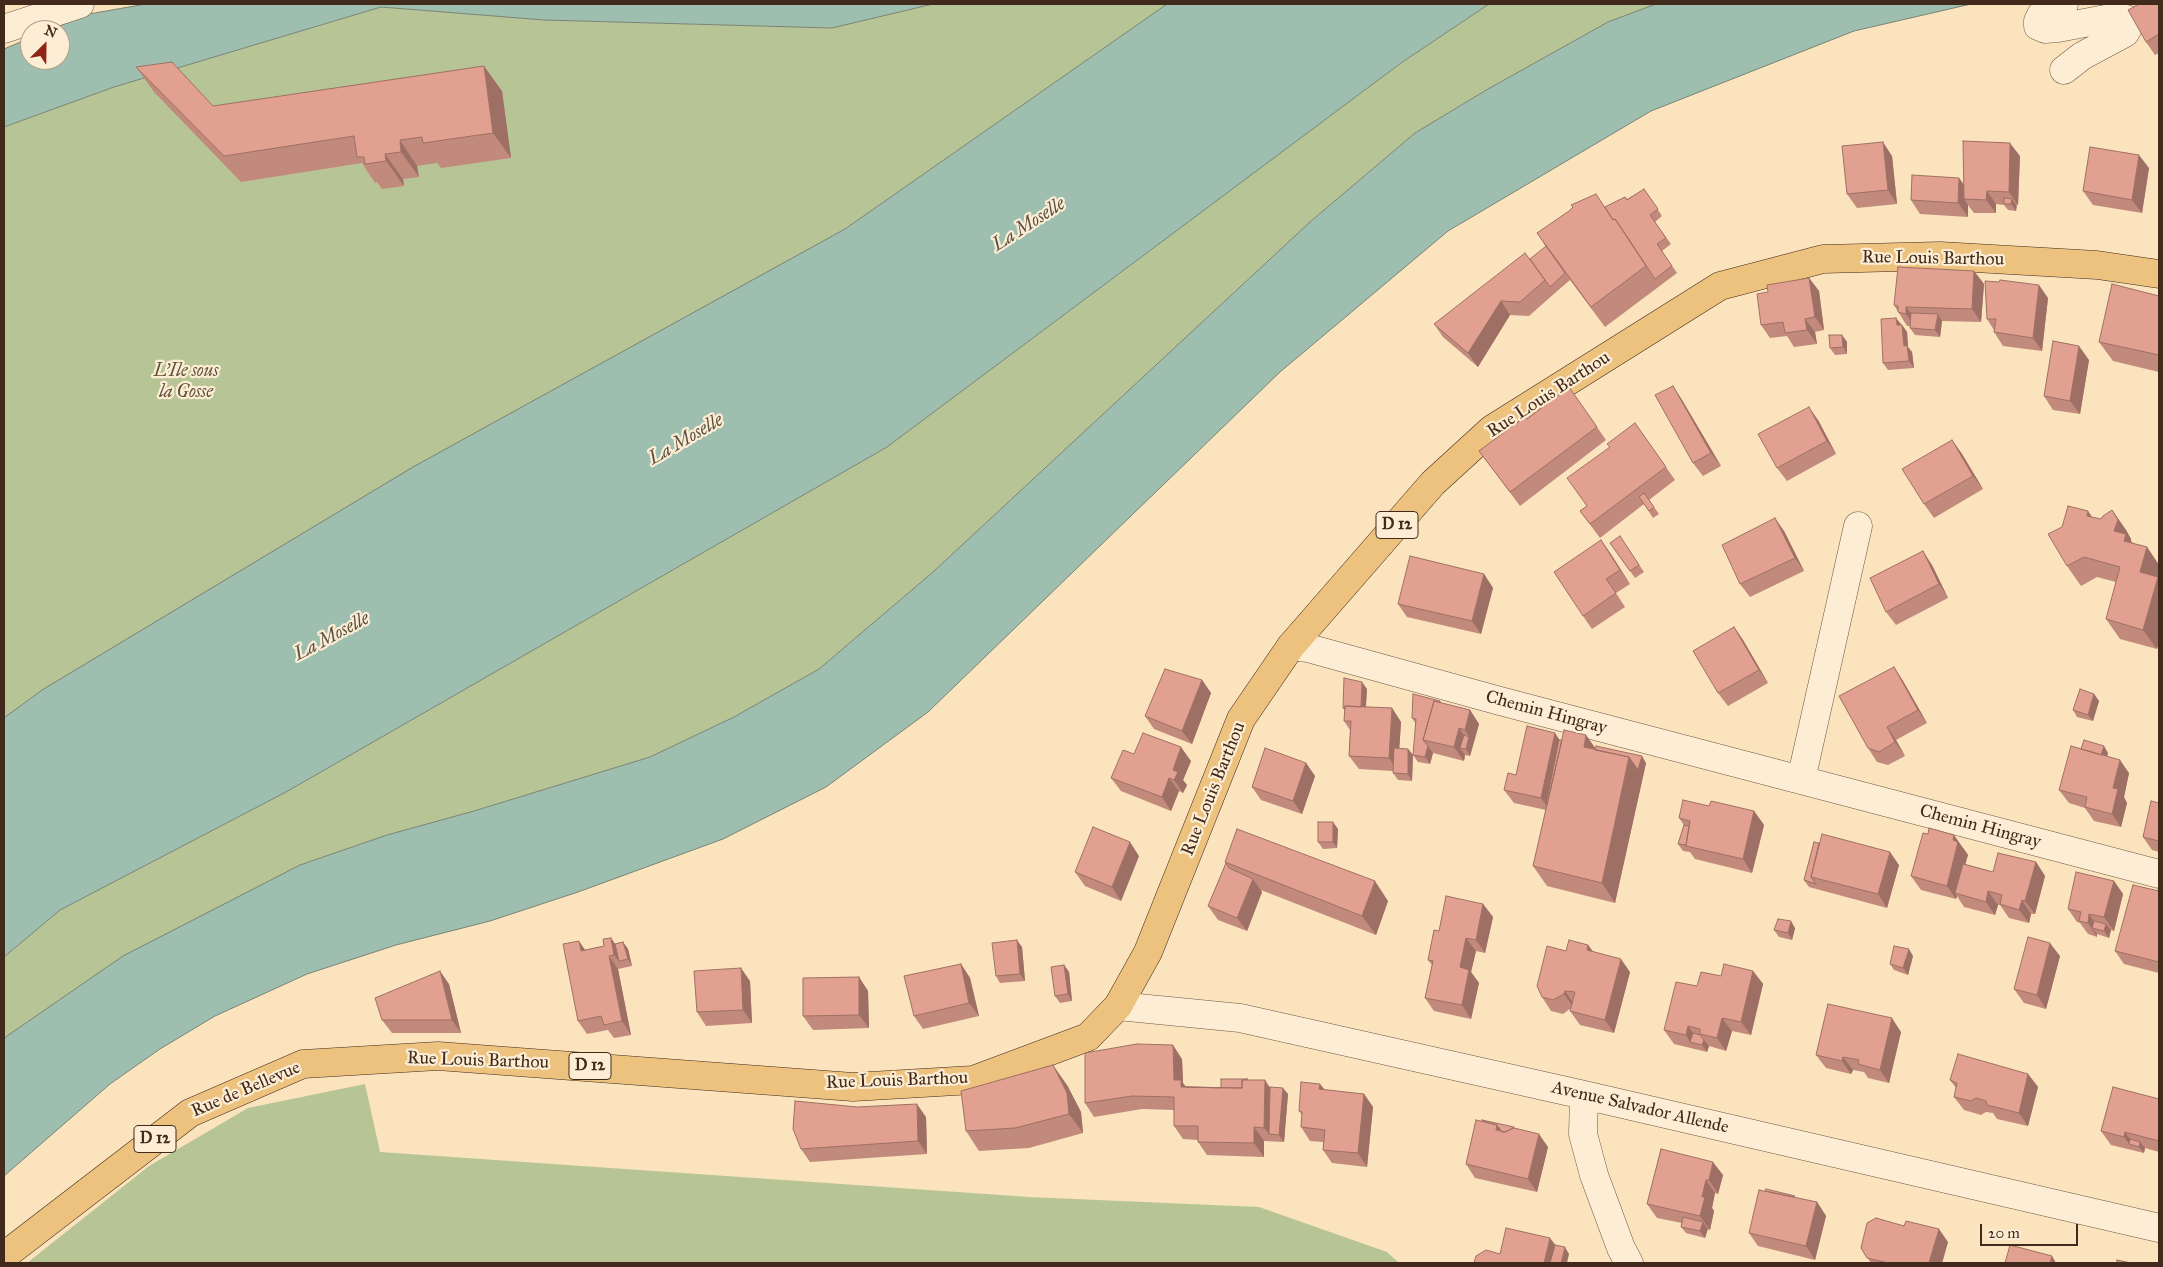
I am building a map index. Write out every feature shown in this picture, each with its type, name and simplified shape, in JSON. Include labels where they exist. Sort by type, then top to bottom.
[{"type":"main road","name":"Rue Louis Barthou","points":[[327,1062],[438,1056],[853,1087],[973,1080],[1088,1036],[1118,1006],[1148,952],[1241,719],[1433,483],[1492,429],[1720,286],[1823,259],[1921,256],[2097,264],[2159,274]]},
{"type":"main road","name":"Rue de Bellevue","points":[[4,1256],[190,1113],[303,1064],[327,1062]]},
{"type":"street","points":[[4,29],[80,4]]},
{"type":"street","points":[[2064,4],[2041,15],[2038,26],[2045,29],[2058,28],[2116,17],[2126,19],[2129,26],[2125,33],[2082,56],[2064,70]]},
{"type":"street","points":[[1801,780],[1858,526]]},
{"type":"street","name":"Chemin Hingray","points":[[1300,647],[2159,874]]},
{"type":"street","name":"Avenue Salvador Allende","points":[[1118,1006],[1240,1018],[1584,1095],[2159,1228]]},
{"type":"street","points":[[1584,1095],[1583,1134],[1597,1184],[1621,1248],[1630,1263]]},
{"type":"green space","name":"L'Ile sous la Gosse","points":[[933,4],[1167,4],[845,229],[4,718],[4,127],[114,87],[381,7],[544,20],[832,28]]},
{"type":"green space","points":[[1489,4],[1656,4],[1608,22],[1488,89],[1415,133],[1310,222],[933,572],[819,669],[734,717],[650,757],[474,811],[387,835],[300,865],[4,1039],[4,957],[60,910],[286,792],[887,447],[1401,63]]},
{"type":"green space","points":[[365,1084],[380,1152],[1029,1197],[1259,1207],[1387,1252],[1399,1263],[27,1263],[149,1166],[248,1108]]},
{"type":"water","points":[[146,4],[933,4],[832,28],[544,20],[381,7],[114,87],[4,127],[4,49],[20,42],[20,70],[70,70],[70,22],[89,14]]},
{"type":"water","name":"La Moselle","points":[[1167,4],[1489,4],[1401,63],[887,447],[286,792],[60,910],[4,957],[4,718],[42,690],[413,467],[845,229]]},
{"type":"water","points":[[1656,4],[1971,4],[1854,31],[1651,111],[1448,231],[1280,372],[928,712],[826,787],[723,839],[578,892],[490,921],[396,945],[307,974],[215,1016],[160,1049],[110,1084],[4,1176],[4,1039],[7,1036],[123,956],[300,865],[387,835],[474,811],[650,757],[734,717],[819,669],[933,572],[1310,222],[1415,133],[1488,89],[1608,22]]},
{"type":"building","points":[[2139,4],[2159,4],[2159,34],[2146,42],[2128,10]]},
{"type":"building","points":[[172,62],[213,106],[484,66],[493,133],[423,143],[422,137],[400,140],[401,152],[385,154],[386,161],[365,164],[364,157],[357,157],[354,136],[224,156],[136,67]]},
{"type":"building","points":[[1963,141],[2010,143],[2009,192],[1987,191],[1986,200],[1964,199]]},
{"type":"building","points":[[1883,142],[1888,190],[1847,194],[1842,146]]},
{"type":"building","points":[[2090,147],[2139,155],[2132,200],[2083,191]]},
{"type":"building","points":[[1912,175],[1959,178],[1958,203],[1911,200]]},
{"type":"building","points":[[1644,189],[1658,209],[1650,215],[1666,238],[1657,244],[1672,266],[1655,279],[1605,207],[1625,197],[1627,200]]},
{"type":"building","points":[[1596,194],[1646,266],[1591,307],[1537,233],[1569,211],[1573,207],[1571,205]]},
{"type":"building","points":[[2004,198],[2012,199],[2011,204],[2004,204]]},
{"type":"building","points":[[1546,246],[1565,273],[1550,287],[1530,259]]},
{"type":"building","points":[[1525,253],[1545,280],[1520,302],[1501,301],[1468,353],[1434,324]]},
{"type":"building","points":[[1898,267],[1974,271],[1972,309],[1906,307],[1906,314],[1898,312],[1898,306],[1894,305]]},
{"type":"building","points":[[1809,278],[1815,317],[1805,319],[1807,330],[1785,333],[1783,322],[1761,325],[1757,294],[1768,292],[1767,285]]},
{"type":"building","points":[[2000,280],[2039,285],[2033,338],[1994,332],[1996,319],[1987,319],[1985,281],[1999,282]]},
{"type":"building","points":[[2112,284],[2159,296],[2159,355],[2099,342]]},
{"type":"building","points":[[1911,313],[1938,314],[1935,330],[1910,328]]},
{"type":"building","points":[[1896,318],[1897,325],[1902,325],[1904,346],[1907,345],[1909,361],[1883,363],[1881,319]]},
{"type":"building","points":[[1829,335],[1842,335],[1843,347],[1830,348]]},
{"type":"building","points":[[2053,341],[2079,346],[2070,401],[2044,396]]},
{"type":"building","points":[[1673,386],[1711,453],[1693,463],[1655,395]]},
{"type":"building","points":[[1569,387],[1597,427],[1510,492],[1479,451],[1526,416],[1527,419]]},
{"type":"building","points":[[1809,407],[1827,441],[1777,468],[1758,434]]},
{"type":"building","points":[[1635,423],[1666,467],[1590,524],[1580,511],[1587,506],[1567,478],[1610,447],[1607,444]]},
{"type":"building","points":[[1952,440],[1973,476],[1924,504],[1902,469]]},
{"type":"building","points":[[1644,493],[1654,507],[1649,511],[1639,497]]},
{"type":"building","points":[[2068,506],[2088,511],[2087,516],[2101,519],[2112,510],[2118,520],[2114,531],[2126,534],[2124,541],[2147,547],[2140,572],[2158,577],[2143,630],[2106,619],[2120,567],[2084,557],[2067,566],[2048,534],[2062,527]]},
{"type":"building","points":[[1775,518],[1795,558],[1740,584],[1722,545]]},
{"type":"building","points":[[1620,536],[1639,565],[1630,571],[1610,543]]},
{"type":"building","points":[[1601,540],[1620,570],[1606,579],[1616,593],[1583,616],[1554,572]]},
{"type":"building","points":[[1923,551],[1939,584],[1886,612],[1870,578]]},
{"type":"building","points":[[1410,556],[1484,574],[1472,621],[1398,604]]},
{"type":"building","points":[[1734,627],[1759,670],[1718,693],[1693,651]]},
{"type":"building","points":[[1894,667],[1918,710],[1887,727],[1895,742],[1879,752],[1868,748],[1839,696]]},
{"type":"building","points":[[1165,669],[1202,680],[1182,731],[1145,716]]},
{"type":"building","points":[[1344,678],[1362,682],[1361,707],[1345,706],[1345,709],[1343,708]]},
{"type":"building","points":[[2080,689],[2094,694],[2088,715],[2073,710]]},
{"type":"building","points":[[1413,694],[1440,701],[1434,701],[1423,740],[1428,746],[1425,757],[1413,755],[1416,719],[1412,718]]},
{"type":"building","points":[[1434,701],[1470,710],[1465,730],[1459,728],[1454,747],[1423,740]]},
{"type":"building","points":[[1345,706],[1392,708],[1389,758],[1349,756],[1351,721],[1344,721]]},
{"type":"building","points":[[1527,726],[1555,733],[1541,798],[1504,790],[1508,773],[1516,775]]},
{"type":"building","points":[[1564,730],[1586,735],[1584,747],[1629,757],[1602,883],[1533,866]]},
{"type":"building","points":[[1143,733],[1181,747],[1173,770],[1178,772],[1174,780],[1169,778],[1162,797],[1111,778],[1123,750],[1134,754]]},
{"type":"building","points":[[1464,735],[1469,737],[1466,749],[1460,748]]},
{"type":"building","points":[[1559,740],[1562,740],[1546,805]]},
{"type":"building","points":[[2084,740],[2104,746],[2101,755],[2081,749]]},
{"type":"building","points":[[1596,746],[1642,756],[1638,770],[1629,757],[1595,750]]},
{"type":"building","points":[[2071,746],[2120,760],[2113,788],[2118,789],[2112,814],[2085,807],[2087,797],[2059,790]]},
{"type":"building","points":[[1265,748],[1306,763],[1293,801],[1252,787]]},
{"type":"building","points":[[1394,748],[1408,749],[1408,774],[1393,773]]},
{"type":"building","points":[[1683,800],[1709,806],[1711,801],[1754,811],[1743,859],[1686,846],[1690,821],[1679,818]]},
{"type":"building","points":[[2151,801],[2159,803],[2159,841],[2143,837]]},
{"type":"building","points":[[1318,822],[1333,822],[1333,842],[1318,842]]},
{"type":"building","points":[[1684,825],[1689,826],[1686,845],[1678,844]]},
{"type":"building","points":[[1093,827],[1130,842],[1112,887],[1075,872]]},
{"type":"building","points":[[1929,828],[1954,835],[1953,840],[1958,842],[1947,886],[1911,876],[1923,833],[1928,834]]},
{"type":"building","points":[[1237,829],[1375,881],[1362,916],[1225,862]]},
{"type":"building","points":[[1822,834],[1890,852],[1878,894],[1811,877]]},
{"type":"building","points":[[1814,842],[1819,843],[1811,877],[1816,884],[1804,880]]},
{"type":"building","points":[[1998,853],[2036,862],[2025,901],[2022,900],[2019,910],[2000,904],[2002,895],[1988,891],[1986,902],[1955,893],[1963,864],[1993,872]]},
{"type":"building","points":[[1226,863],[1229,868],[1253,879],[1237,918],[1208,906]]},
{"type":"building","points":[[2076,872],[2114,881],[2104,917],[2089,914],[2088,923],[2079,921],[2081,912],[2068,909]]},
{"type":"building","points":[[2133,885],[2159,891],[2159,962],[2115,951]]},
{"type":"building","points":[[1446,896],[1483,904],[1476,940],[1466,938],[1460,967],[1469,970],[1462,1005],[1425,998],[1433,961],[1428,960],[1434,930],[1439,931]]},
{"type":"building","points":[[1778,919],[1791,921],[1788,933],[1774,930]]},
{"type":"building","points":[[2094,921],[2106,924],[2104,931],[2092,928]]},
{"type":"building","points":[[2028,937],[2050,943],[2037,995],[2014,989]]},
{"type":"building","points":[[611,938],[614,955],[609,956],[622,1021],[604,1025],[601,1016],[578,1021],[563,944],[579,941],[581,951],[604,946],[603,939]]},
{"type":"building","points":[[1017,940],[1020,974],[996,976],[992,943]]},
{"type":"building","points":[[1569,940],[1588,945],[1587,950],[1621,959],[1605,1020],[1570,1011],[1575,992],[1565,991],[1564,994],[1553,1000],[1542,997],[1537,986],[1547,946],[1566,951]]},
{"type":"building","points":[[623,942],[628,959],[619,961],[615,944]]},
{"type":"building","points":[[1894,946],[1909,949],[1903,968],[1890,964]]},
{"type":"building","points":[[961,964],[969,1003],[914,1016],[904,976]]},
{"type":"building","points":[[1724,964],[1753,971],[1741,1022],[1722,1018],[1717,1038],[1700,1034],[1700,1029],[1688,1026],[1686,1035],[1664,1030],[1676,982],[1697,986],[1701,972],[1721,976]]},
{"type":"building","points":[[1064,965],[1068,994],[1055,996],[1051,967]]},
{"type":"building","points":[[741,968],[743,1010],[697,1012],[694,971]]},
{"type":"building","points":[[440,971],[452,1020],[382,1020],[375,998]]},
{"type":"building","points":[[859,977],[859,1015],[803,1016],[803,978]]},
{"type":"building","points":[[1828,1004],[1892,1018],[1880,1070],[1858,1064],[1859,1060],[1843,1057],[1842,1061],[1816,1055]]},
{"type":"building","points":[[1693,1033],[1700,1035],[1704,1040],[1702,1045],[1690,1042]]},
{"type":"building","points":[[1137,1044],[1173,1045],[1174,1080],[1181,1080],[1181,1087],[1242,1088],[1242,1080],[1265,1080],[1264,1128],[1254,1127],[1254,1143],[1198,1142],[1198,1126],[1174,1126],[1174,1097],[1132,1096],[1085,1103],[1085,1053]]},
{"type":"building","points":[[1958,1054],[2028,1074],[2019,1113],[1987,1105],[1986,1101],[1976,1098],[1971,1101],[1954,1097],[1957,1083],[1950,1080]]},
{"type":"building","points":[[1053,1065],[1067,1093],[1069,1114],[1015,1128],[966,1131],[961,1091]]},
{"type":"building","points":[[1221,1079],[1248,1079],[1242,1080],[1242,1088],[1221,1088]]},
{"type":"building","points":[[1301,1082],[1320,1084],[1319,1089],[1364,1094],[1358,1153],[1323,1150],[1325,1130],[1301,1127],[1302,1112],[1299,1111]]},
{"type":"building","points":[[1270,1087],[1283,1088],[1279,1135],[1269,1134]]},
{"type":"building","points":[[2113,1087],[2159,1099],[2159,1141],[2125,1132],[2124,1137],[2101,1131]]},
{"type":"building","points":[[795,1101],[857,1107],[917,1104],[918,1141],[801,1149],[793,1129]]},
{"type":"building","points":[[1476,1120],[1497,1125],[1496,1130],[1505,1132],[1514,1128],[1539,1134],[1528,1179],[1466,1164]]},
{"type":"building","points":[[1482,1120],[1514,1127],[1502,1132],[1497,1125]]},
{"type":"building","points":[[2130,1139],[2140,1142],[2139,1147],[2129,1144]]},
{"type":"building","points":[[1661,1149],[1713,1162],[1709,1180],[1706,1180],[1702,1197],[1705,1197],[1700,1216],[1647,1204]]},
{"type":"building","points":[[1766,1189],[1795,1196],[1765,1191]]},
{"type":"building","points":[[1759,1190],[1817,1202],[1806,1246],[1749,1233]]},
{"type":"building","points":[[1683,1217],[1703,1222],[1700,1231],[1681,1227]]},
{"type":"building","points":[[1876,1218],[1904,1226],[1906,1221],[1939,1229],[1929,1263],[1888,1263],[1867,1258],[1861,1248],[1867,1223]]},
{"type":"building","points":[[1506,1228],[1550,1238],[1544,1263],[1474,1263],[1476,1256],[1486,1250],[1500,1254]]},
{"type":"building","points":[[1555,1245],[1565,1247],[1561,1263],[1550,1263]]},
{"type":"building","points":[[2010,1245],[2052,1256],[2050,1263],[2005,1263]]},
{"type":"building","points":[[2117,1260],[2131,1263],[2117,1263]]}]
